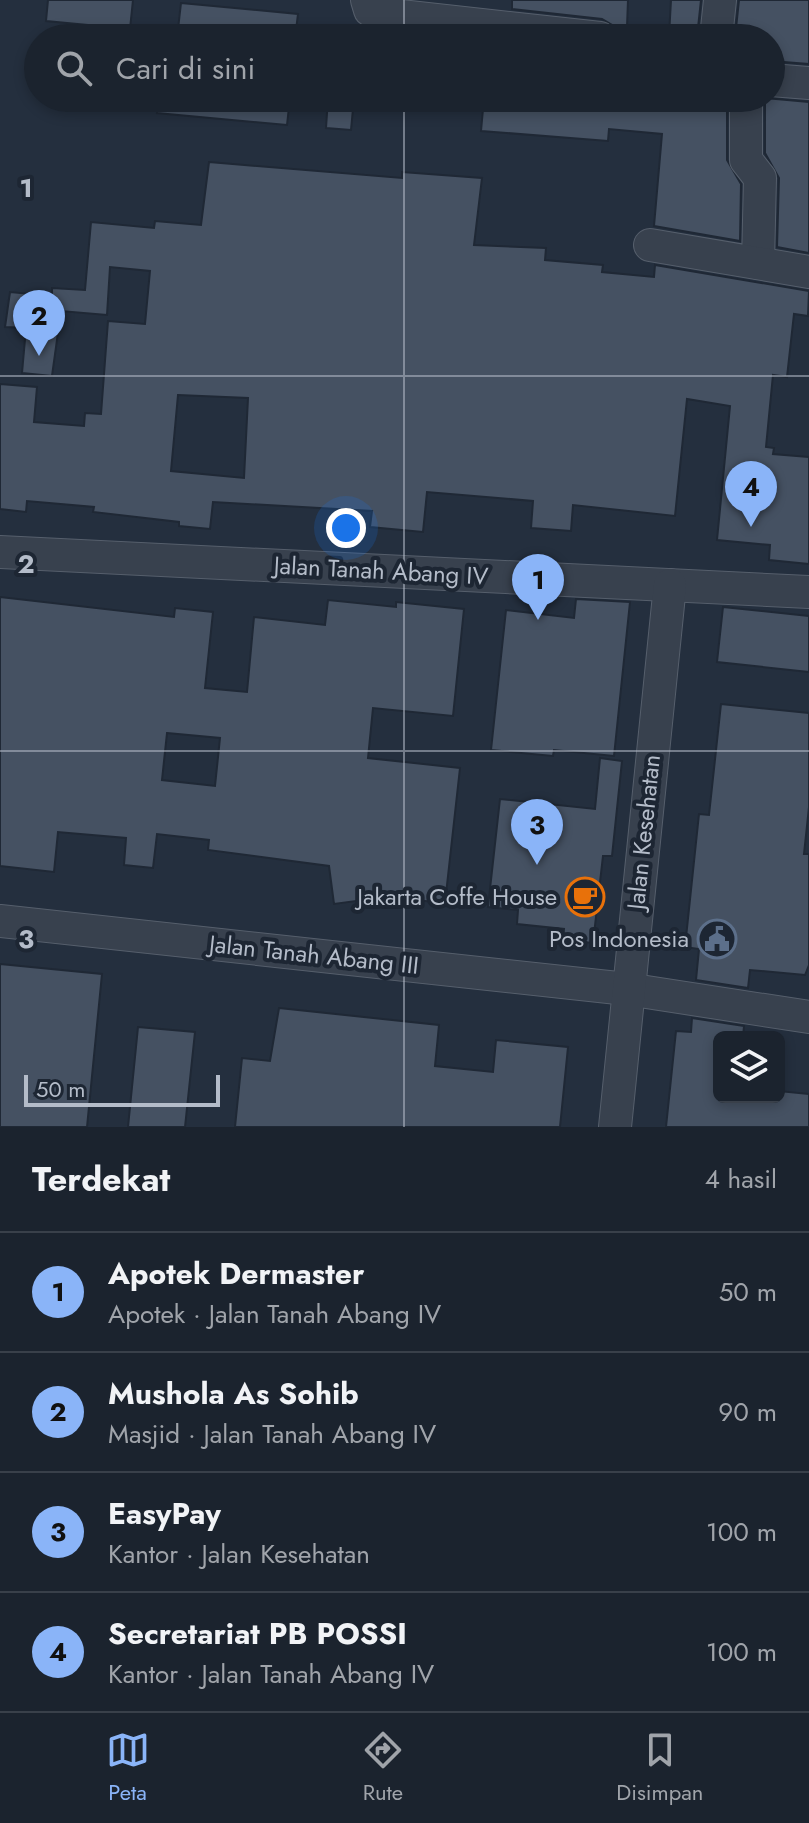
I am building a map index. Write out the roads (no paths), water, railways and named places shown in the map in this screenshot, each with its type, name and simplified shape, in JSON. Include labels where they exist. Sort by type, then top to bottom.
[{"type":"street","points":[[367,0],[370,10],[383,14],[473,24]]},
{"type":"street","points":[[717,24],[720,0]]},
{"type":"street","points":[[785,81],[809,83]]},
{"type":"street","points":[[746,112],[746,160],[760,178],[758,263]]},
{"type":"street","points":[[650,245],[809,272]]},
{"type":"street","name":"Jalan Tanah Abang IV","points":[[0,552],[809,592]]},
{"type":"street","name":"Jalan Kesehatan","points":[[615,1127],[670,585]]},
{"type":"street","name":"Jalan Tanah Abang III","points":[[0,921],[627,989],[809,1017]]},
{"type":"place","name":"Mushola As Sohib","points":[[39,356]]},
{"type":"place","name":"Secretariat PB POSSI","points":[[751,527]]},
{"type":"place","name":"Apotek Dermaster","points":[[538,620]]},
{"type":"place","name":"EasyPay","points":[[537,865]]},
{"type":"place","name":"Jakarta Coffe House","points":[[585,897]]},
{"type":"place","name":"Pos Indonesia","points":[[717,939]]}]
